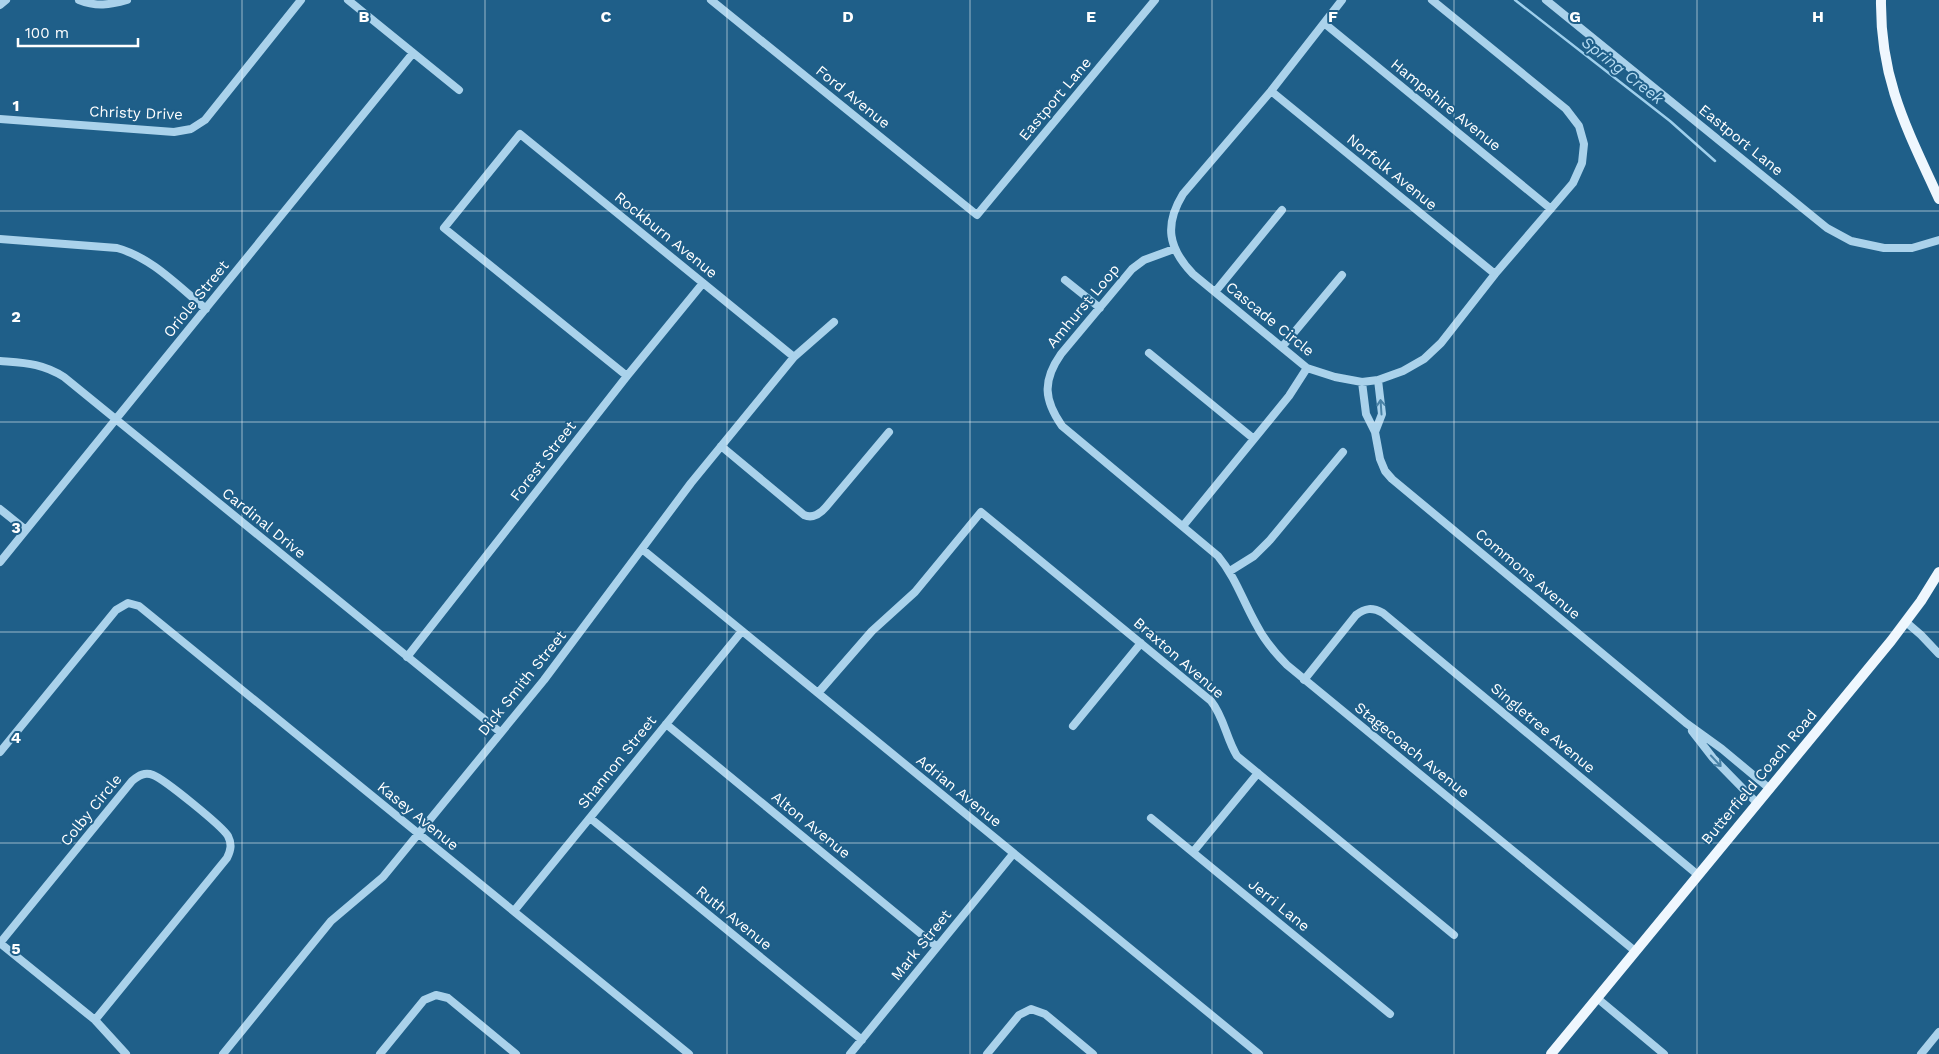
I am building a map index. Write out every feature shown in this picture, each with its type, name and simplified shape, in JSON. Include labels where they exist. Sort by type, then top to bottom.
[{"type":"main road","points":[[1881,0],[1883,46],[1888,76],[1896,103],[1939,199]]},
{"type":"main road","name":"Butterfield Coach Road","points":[[1551,1054],[1906,622],[1921,602],[1939,572]]},
{"type":"street","points":[[0,5],[6,0]]},
{"type":"street","points":[[79,0],[110,6],[127,0]]},
{"type":"street","name":"Christy Drive","points":[[0,119],[174,132],[191,129],[205,120],[301,0]]},
{"type":"street","points":[[348,0],[459,90]]},
{"type":"street","name":"Ford Avenue","points":[[711,0],[977,215]]},
{"type":"street","name":"Eastport Lane","points":[[977,215],[1155,0]]},
{"type":"street","name":"Cascade Circle","points":[[1342,0],[1271,91],[1184,194],[1175,207],[1171,226],[1174,249],[1193,274],[1307,368],[1335,377],[1362,382],[1378,380],[1403,371],[1430,354],[1573,183],[1582,163],[1584,144],[1579,126],[1566,109],[1432,0]]},
{"type":"street","name":"Eastport Lane","points":[[1546,0],[1827,228],[1851,241],[1884,248],[1912,248],[1939,240]]},
{"type":"street","name":"Hampshire Avenue","points":[[1324,24],[1551,209]]},
{"type":"street","name":"Oriole Street","points":[[0,562],[413,53]]},
{"type":"street","name":"Norfolk Avenue","points":[[1271,91],[1495,274]]},
{"type":"street","name":"Rockburn Avenue","points":[[627,376],[444,228],[520,134],[794,357]]},
{"type":"street","points":[[1215,292],[1282,210]]},
{"type":"street","points":[[0,239],[117,248],[131,252],[144,259],[206,309]]},
{"type":"street","name":"Amhurst Loop","points":[[1174,249],[1144,260],[1132,269],[1053,365],[1048,379],[1047,392],[1055,416],[1062,426],[1203,543]]},
{"type":"street","points":[[1282,347],[1342,275]]},
{"type":"street","points":[[1065,280],[1100,308]]},
{"type":"street","name":"Forest Street","points":[[407,657],[627,376],[703,283]]},
{"type":"street","name":"Dick Smith Street","points":[[223,1054],[332,922],[376,885],[419,834],[544,680],[721,446],[794,357],[834,322]]},
{"type":"street","points":[[1149,353],[1254,439]]},
{"type":"street","name":"Cardinal Drive","points":[[0,360],[34,363],[50,368],[64,377],[500,732]]},
{"type":"street","points":[[1183,526],[1289,396],[1307,368]]},
{"type":"street","name":"Commons Avenue","points":[[1375,432],[1382,414],[1378,380]]},
{"type":"street","name":"Commons Avenue","points":[[1362,382],[1366,414],[1375,432],[1380,459],[1385,471],[1392,479],[1686,723],[1770,788]]},
{"type":"street","points":[[721,446],[804,515],[812,517],[826,507],[889,432]]},
{"type":"street","points":[[1230,571],[1262,549],[1343,452]]},
{"type":"street","points":[[0,509],[26,530]]},
{"type":"street","name":"Braxton Avenue","points":[[818,693],[872,630],[915,592],[981,512],[1211,701],[1219,710],[1230,745],[1237,756],[1454,935]]},
{"type":"street","name":"Stagecoach Avenue","points":[[1203,543],[1218,556],[1230,571],[1256,625],[1266,641],[1287,665],[1635,952]]},
{"type":"street","name":"Adrian Avenue","points":[[642,549],[1259,1054]]},
{"type":"street","name":"Kasey Avenue","points":[[0,752],[116,610],[128,603],[139,606],[689,1054]]},
{"type":"street","name":"Singletree Avenue","points":[[1304,680],[1356,615],[1362,610],[1369,608],[1383,612],[1698,875]]},
{"type":"street","points":[[1906,622],[1921,634],[1939,654]]},
{"type":"street","name":"Shannon Street","points":[[514,911],[742,631]]},
{"type":"street","points":[[1073,726],[1141,643]]},
{"type":"street","name":"Commons Avenue","points":[[1686,723],[1712,758],[1757,803]]},
{"type":"street","name":"Alton Avenue","points":[[666,724],[937,947]]},
{"type":"street","points":[[1193,852],[1258,773]]},
{"type":"street","name":"Colby Circle","points":[[0,943],[132,781],[139,776],[146,774],[160,779],[222,828],[231,842],[231,850],[227,858],[95,1020]]},
{"type":"street","name":"Ruth Avenue","points":[[590,818],[862,1040]]},
{"type":"street","name":"Jerri Lane","points":[[1151,818],[1390,1014]]},
{"type":"street","name":"Mark Street","points":[[850,1054],[1013,854]]},
{"type":"street","points":[[0,943],[95,1020],[126,1054]]},
{"type":"street","points":[[380,1054],[424,1000],[436,995],[448,998],[516,1054]]},
{"type":"street","points":[[1597,998],[1664,1054]]},
{"type":"street","points":[[987,1054],[1019,1015],[1031,1009],[1045,1014],[1093,1054]]},
{"type":"street","points":[[1921,1054],[1939,1033]]},
{"type":"waterway","name":"Spring Creek","points":[[1515,0],[1670,121],[1715,161]]}]
